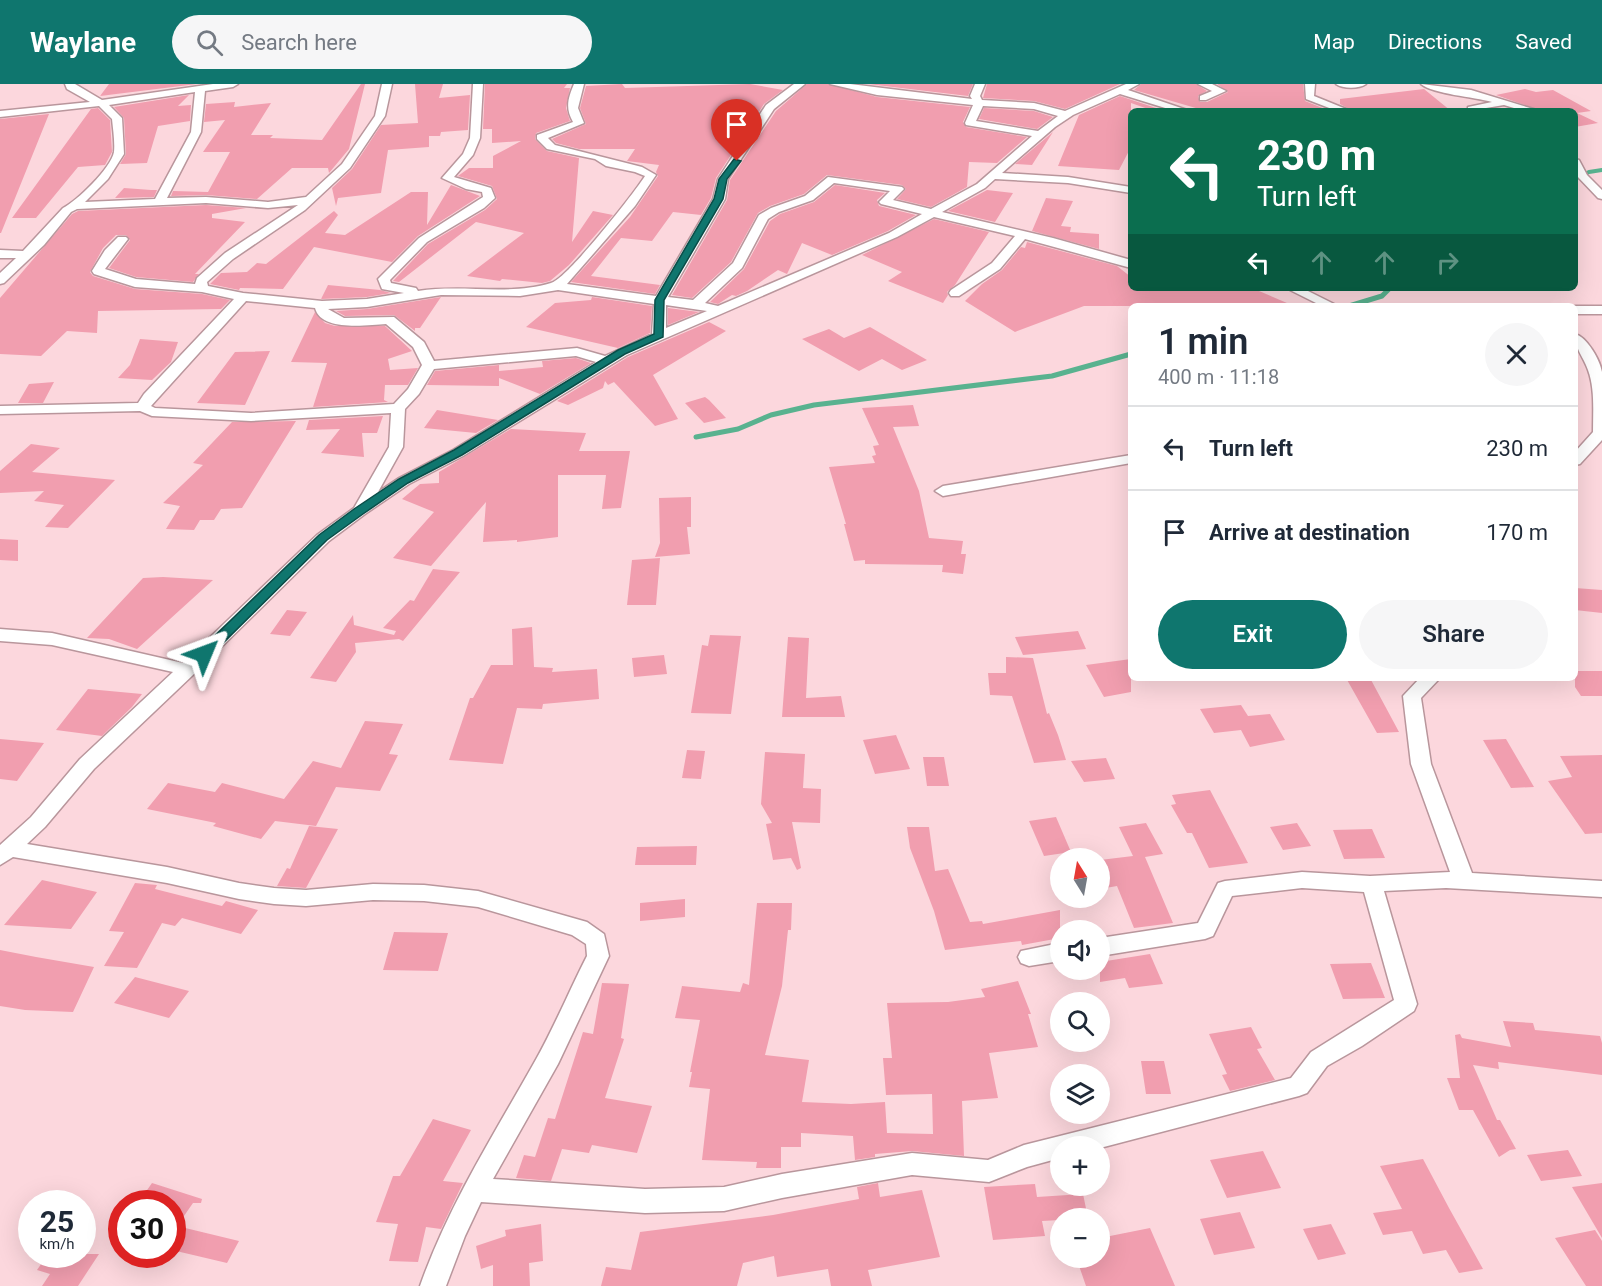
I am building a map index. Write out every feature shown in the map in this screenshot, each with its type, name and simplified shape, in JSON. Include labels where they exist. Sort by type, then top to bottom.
[{"type":"street","points":[[0,280],[27,255],[67,210],[75,206],[104,177],[119,154],[117,118],[102,104],[70,87],[70,84]]},
{"type":"street","points":[[159,96],[172,84]]},
{"type":"street","points":[[0,114],[102,104],[233,84]]},
{"type":"street","points":[[202,288],[201,281],[229,256],[301,208],[346,166],[374,129],[380,116],[387,84]]},
{"type":"street","points":[[478,84],[475,138],[468,154],[447,178],[470,187],[487,190],[489,198],[480,206],[423,240],[384,279],[386,286],[406,291],[520,292],[558,286],[584,292],[696,304],[718,310]]},
{"type":"street","points":[[558,286],[577,270],[608,230],[630,208],[651,176],[643,169],[603,162],[598,157],[551,147],[541,137],[579,123],[572,111],[571,103],[579,84]]},
{"type":"street","points":[[659,335],[660,300],[719,199],[723,179],[770,107],[800,84]]},
{"type":"street","points":[[835,84],[877,92],[1053,109],[1066,115]]},
{"type":"street","points":[[979,103],[975,96],[980,84]]},
{"type":"street","points":[[1203,84],[1221,91],[1203,98]]},
{"type":"street","points":[[1310,84],[1310,97],[1338,108]]},
{"type":"street","points":[[1341,84],[1361,84]]},
{"type":"street","points":[[1426,84],[1434,88],[1471,93],[1524,108]]},
{"type":"street","points":[[4,853],[38,822],[87,765],[323,538],[404,481],[458,453],[622,352],[894,235],[981,186],[1040,134],[1082,106],[1127,88],[1177,108]]},
{"type":"street","points":[[159,202],[196,132],[200,89]]},
{"type":"street","points":[[979,103],[970,123],[1040,134]]},
{"type":"street","points":[[1478,108],[1507,103]]},
{"type":"street","points":[[1578,168],[1582,176],[1602,196]]},
{"type":"street","points":[[993,176],[1068,180],[1128,190]]},
{"type":"street","points":[[696,304],[738,265],[763,217],[808,198],[832,179],[898,189],[885,202],[1128,263]]},
{"type":"street","points":[[75,206],[218,200],[268,205],[309,200]]},
{"type":"street","points":[[955,293],[996,266],[1022,235]]},
{"type":"street","points":[[122,239],[109,253],[98,271],[135,283],[202,288],[243,297],[322,305],[367,303],[441,291]]},
{"type":"street","points":[[0,254],[27,255]]},
{"type":"street","points":[[1299,291],[1325,303]]},
{"type":"street","points":[[144,407],[149,397],[243,297]]},
{"type":"street","points":[[322,305],[321,310],[324,314],[339,321],[389,320],[397,330],[419,345],[429,365]]},
{"type":"street","points":[[1578,310],[1602,310]]},
{"type":"street","points":[[1578,341],[1590,352],[1601,387],[1600,434],[1578,458]]},
{"type":"street","points":[[429,365],[577,352],[606,361]]},
{"type":"street","points":[[359,511],[396,447],[398,408],[414,391],[429,365]]},
{"type":"street","points":[[0,410],[144,407],[152,412],[251,417],[398,408]]},
{"type":"street","points":[[943,491],[1128,460]]},
{"type":"street","points":[[0,635],[52,639],[188,670]]},
{"type":"street","points":[[1428,681],[1412,696],[1421,764],[1464,881]]},
{"type":"street","points":[[4,853],[167,875],[238,891],[274,896],[306,898],[373,892],[424,893],[478,898],[579,928],[596,940],[598,956],[544,1068],[476,1190],[441,1260],[433,1286]]},
{"type":"street","points":[[1110,944],[1205,930],[1225,889],[1302,880],[1371,884],[1464,881],[1602,889]]},
{"type":"street","points":[[476,1190],[645,1201],[724,1199],[782,1186],[912,1164],[989,1171],[1024,1156],[1299,1086],[1319,1059],[1406,1004],[1378,899],[1371,884]]},
{"type":"street","points":[[1029,957],[1050,954]]},
{"type":"building","points":[[109,84],[197,84],[100,96]]},
{"type":"building","points":[[361,84],[365,84],[349,149],[329,173],[328,168],[292,168],[257,199],[206,195],[171,196],[173,191],[208,192],[230,152],[203,152],[225,120],[204,122],[206,104],[235,102],[234,107],[271,103],[251,135],[322,140]]},
{"type":"building","points":[[415,84],[443,84],[439,98],[470,95],[468,130],[441,132],[440,136],[429,136],[429,147],[388,150],[381,193],[338,198],[336,206],[332,188],[352,169],[381,125],[418,123]]},
{"type":"building","points":[[485,84],[567,84],[564,88],[570,88],[566,108],[570,121],[536,133],[535,139],[547,151],[579,158],[572,242],[593,211],[613,215],[569,265],[550,281],[542,283],[502,279],[500,281],[467,276],[524,233],[476,222],[399,282],[393,281],[428,244],[485,210],[497,199],[492,186],[458,176],[469,168],[493,168],[493,156],[521,141],[492,143],[492,129],[483,129]]},
{"type":"building","points":[[622,84],[625,88],[750,84],[783,90],[764,104],[716,178],[711,198],[701,215],[673,212],[652,241],[621,238],[591,276],[660,285],[655,294],[571,282],[630,217],[658,176],[656,172],[659,165],[627,161],[635,149],[579,149],[556,143],[552,139],[586,124],[580,108],[586,86]]},
{"type":"building","points":[[807,84],[828,84],[877,97],[970,107],[963,122],[966,127],[1027,137],[997,163],[969,162],[967,187],[931,207],[897,199],[906,189],[902,185],[827,175],[804,194],[770,206],[758,213],[731,262],[692,298],[672,295],[727,200],[730,180],[776,111]]},
{"type":"building","points":[[868,84],[973,84],[968,96]]},
{"type":"building","points":[[987,84],[1120,84],[1065,109],[1034,101],[983,98]]},
{"type":"building","points":[[1141,84],[1196,84],[1207,91],[1198,96],[1200,102],[1207,102],[1228,92],[1217,84],[1303,84],[1305,101],[1322,108],[1196,108],[1134,90]]},
{"type":"building","points":[[1424,89],[1447,108],[1347,108],[1340,104],[1340,99]]},
{"type":"building","points":[[1525,89],[1536,92],[1553,90],[1591,111],[1578,113],[1578,108],[1533,108],[1496,95]]},
{"type":"building","points":[[189,95],[178,106],[191,105],[190,121],[158,126],[147,163],[120,164],[126,154],[124,118],[114,107]]},
{"type":"building","points":[[1120,96],[1156,108],[1145,108],[1131,103],[1131,108],[1128,108],[1128,153],[1119,170],[1058,166],[1079,115]]},
{"type":"building","points":[[98,108],[110,120],[112,152],[105,165],[78,167],[36,218],[12,218],[91,109]]},
{"type":"building","points":[[984,108],[1034,111],[1053,117],[1037,129],[979,119]]},
{"type":"building","points":[[1578,113],[1598,123],[1578,126]]},
{"type":"building","points":[[49,114],[1,233],[0,233],[0,119]]},
{"type":"building","points":[[1053,132],[1032,165],[1015,164]]},
{"type":"building","points":[[451,185],[480,196],[418,236],[392,262],[314,247],[283,289],[240,288],[239,290],[210,284],[221,273],[247,272],[257,263],[266,264],[334,211],[338,215],[325,233],[345,235],[411,192],[428,192],[427,225]]},
{"type":"building","points":[[835,185],[885,193],[877,200],[879,206],[916,215],[888,231],[832,255],[802,243],[787,274],[778,270],[747,291],[736,296],[732,295],[718,304],[710,302],[744,269],[770,221],[780,214],[814,202]]},
{"type":"building","points":[[124,188],[157,190],[154,197],[115,198]]},
{"type":"building","points":[[987,190],[1013,193],[995,222],[948,211]]},
{"type":"building","points":[[1046,198],[1073,201],[1061,226],[1071,227],[1070,232],[1099,234],[1099,249],[1032,231]]},
{"type":"building","points":[[206,205],[246,208],[212,214],[212,218],[245,222],[195,274],[199,274],[193,282],[136,277],[109,268],[130,240],[126,235],[116,235],[103,248],[90,272],[93,276],[135,289],[202,294],[230,300],[221,309],[98,311],[97,333],[67,331],[41,356],[0,354],[0,298],[72,214],[78,211]]},
{"type":"building","points":[[934,219],[989,232],[955,285],[947,292],[948,295],[943,303],[888,281],[902,272],[862,255]]},
{"type":"building","points":[[1027,242],[1117,266],[1128,275],[1128,291],[1259,291],[1287,303],[1128,303],[1128,306],[1084,306],[1015,332],[965,301],[982,284],[1002,270],[1021,247],[1025,248]]},
{"type":"building","points":[[328,285],[391,293],[367,297],[321,299]]},
{"type":"building","points":[[441,297],[420,328],[415,328],[415,331],[394,315],[345,316],[336,311],[367,309]]},
{"type":"building","points":[[592,297],[652,306],[650,333],[618,348],[526,327],[555,303],[591,300]]},
{"type":"building","points":[[668,308],[699,312],[668,325]]},
{"type":"building","points":[[315,312],[325,323],[335,326],[385,326],[412,351],[388,359],[390,370],[418,368],[408,385],[385,385],[384,400],[388,402],[313,407],[327,363],[291,362]]},
{"type":"building","points":[[709,322],[726,331],[653,375],[678,419],[655,426],[614,382],[608,385],[605,381],[603,388],[568,405],[557,401],[628,357]]},
{"type":"building","points":[[870,327],[927,360],[902,370],[882,359],[859,371],[802,339],[829,329],[844,338]]},
{"type":"building","points":[[140,339],[178,342],[171,362],[152,380],[118,378],[130,365]]},
{"type":"building","points":[[270,351],[245,405],[197,403],[235,352]]},
{"type":"building","points":[[576,358],[591,363],[540,394],[499,378],[499,386],[427,385],[435,371],[499,365],[499,371],[543,367],[542,361]]},
{"type":"building","points":[[54,382],[43,403],[18,403],[29,384]]},
{"type":"building","points":[[705,397],[726,418],[704,423],[685,403]]},
{"type":"building","points":[[913,405],[919,426],[893,427],[919,491],[929,538],[963,541],[961,554],[966,554],[963,574],[942,572],[943,565],[865,564],[865,560],[854,561],[829,467],[875,463],[872,456],[876,455],[873,446],[879,445],[862,408]]},
{"type":"building","points":[[437,410],[498,420],[476,433],[424,428]]},
{"type":"building","points":[[383,416],[377,433],[362,433],[364,457],[321,453],[340,429],[306,430],[309,420]]},
{"type":"building","points":[[296,421],[242,508],[221,509],[214,520],[200,520],[194,530],[166,529],[180,506],[163,503],[203,465],[193,463],[232,422]]},
{"type":"building","points":[[511,429],[586,433],[579,451],[630,451],[621,508],[602,509],[606,475],[558,475],[558,537],[517,542],[517,540],[483,542],[486,502],[431,566],[393,558],[434,512],[402,499],[420,484],[439,483],[439,472]]},
{"type":"building","points":[[31,444],[60,448],[32,472],[115,480],[68,528],[45,527],[64,505],[34,501],[44,491],[0,493],[0,471]]},
{"type":"building","points":[[691,497],[691,527],[687,527],[690,554],[655,557],[660,543],[659,498]]},
{"type":"building","points":[[0,539],[18,540],[18,561],[0,560]]},
{"type":"building","points":[[660,558],[656,605],[627,605],[632,560]]},
{"type":"building","points":[[433,569],[460,572],[403,641],[399,639],[355,643],[356,652],[336,682],[310,678],[353,615],[354,625],[394,635],[396,631],[383,628],[410,600],[414,601]]},
{"type":"building","points":[[143,578],[213,580],[137,649],[109,639],[87,638]]},
{"type":"building","points":[[1578,588],[1602,590],[1602,613],[1578,610]]},
{"type":"building","points":[[287,610],[307,612],[290,636],[270,634]]},
{"type":"building","points":[[532,627],[534,667],[553,668],[552,672],[597,669],[599,699],[543,704],[542,709],[517,708],[503,764],[449,760],[470,698],[473,698],[491,665],[513,665],[512,629]]},
{"type":"building","points":[[1078,631],[1086,649],[1023,655],[1015,637]]},
{"type":"building","points":[[710,635],[741,636],[731,714],[691,713],[702,645],[708,646]]},
{"type":"building","points":[[788,637],[809,638],[806,698],[841,696],[845,717],[782,717]]},
{"type":"building","points":[[664,655],[667,674],[634,677],[632,658]]},
{"type":"building","points":[[1006,657],[1033,658],[1047,714],[1049,713],[1066,760],[1034,763],[1012,696],[990,695],[988,673],[1006,673]]},
{"type":"building","points":[[1128,659],[1128,681],[1131,681],[1131,692],[1104,697],[1086,665]]},
{"type":"building","points":[[1578,671],[1602,671],[1602,696],[1581,696],[1575,687],[1575,681],[1578,681]]},
{"type":"building","points":[[1348,681],[1372,681],[1399,732],[1377,733]]},
{"type":"building","points":[[88,689],[142,694],[102,736],[56,730]]},
{"type":"building","points":[[1241,705],[1248,716],[1270,714],[1285,740],[1250,747],[1241,730],[1214,733],[1200,709]]},
{"type":"building","points":[[365,721],[403,724],[389,754],[398,755],[380,791],[336,787],[316,826],[275,821],[261,839],[213,826],[216,823],[147,809],[168,783],[215,792],[222,783],[284,799],[313,761],[341,768]]},
{"type":"building","points":[[896,735],[910,769],[875,774],[863,740]]},
{"type":"building","points":[[0,739],[44,743],[17,781],[0,779]]},
{"type":"building","points":[[1506,739],[1534,787],[1511,788],[1483,740]]},
{"type":"building","points":[[687,750],[705,751],[701,779],[682,778]]},
{"type":"building","points":[[765,752],[805,754],[803,788],[821,789],[820,823],[792,822],[801,868],[797,870],[791,858],[773,860],[766,824],[772,823],[761,804]]},
{"type":"building","points":[[1602,755],[1602,833],[1585,834],[1548,781],[1572,777],[1560,756]]},
{"type":"building","points":[[923,757],[944,757],[949,786],[927,786]]},
{"type":"building","points":[[1106,758],[1115,779],[1084,782],[1071,761]]},
{"type":"building","points":[[1210,790],[1248,863],[1209,868],[1192,833],[1187,833],[1171,805],[1176,804],[1172,795]]},
{"type":"building","points":[[1056,817],[1069,848],[1050,848],[1050,855],[1044,856],[1029,821]]},
{"type":"building","points":[[1146,823],[1163,854],[1145,857],[1173,923],[1134,928],[1117,886],[1110,887],[1110,859],[1133,856],[1119,827]]},
{"type":"building","points":[[1297,823],[1311,846],[1283,850],[1270,827]]},
{"type":"building","points":[[309,826],[338,829],[306,888],[277,886],[287,868],[290,869]]},
{"type":"building","points":[[907,827],[929,827],[935,871],[948,869],[970,922],[982,921],[983,924],[1060,910],[1060,920],[1050,920],[1050,940],[1022,945],[1021,941],[945,950],[934,911],[910,848]]},
{"type":"building","points":[[1372,829],[1385,858],[1344,859],[1333,830]]},
{"type":"building","points":[[697,846],[696,865],[635,865],[637,847]]},
{"type":"building","points":[[42,880],[97,892],[71,929],[4,925]]},
{"type":"building","points":[[135,883],[157,885],[155,889],[222,906],[226,901],[258,910],[241,934],[182,918],[175,926],[162,923],[137,968],[104,966],[124,932],[109,931]]},
{"type":"building","points":[[685,899],[685,917],[640,921],[640,903]]},
{"type":"building","points":[[757,903],[792,903],[791,930],[788,930],[782,986],[765,1055],[809,1060],[802,1102],[851,1104],[885,1102],[887,1133],[933,1134],[932,1094],[886,1095],[883,1058],[892,1058],[887,1003],[948,1002],[985,997],[981,989],[1018,981],[1031,1014],[1028,1014],[1038,1047],[989,1053],[998,1098],[962,1101],[964,1156],[912,1151],[875,1154],[875,1157],[855,1160],[853,1136],[801,1133],[801,1147],[781,1147],[781,1168],[756,1168],[757,1162],[702,1160],[710,1089],[689,1087],[700,1020],[675,1018],[682,986],[740,992],[743,983],[749,985]]},
{"type":"building","points":[[394,932],[448,933],[438,971],[383,970]]},
{"type":"building","points":[[0,950],[94,967],[73,1012],[25,1010],[0,1006]]},
{"type":"building","points":[[1150,954],[1163,984],[1129,988],[1125,978],[1100,982],[1100,980],[1110,980],[1110,960]]},
{"type":"building","points":[[1371,963],[1385,998],[1343,999],[1330,964]]},
{"type":"building","points":[[135,977],[189,991],[169,1018],[114,1003]]},
{"type":"building","points":[[602,983],[629,984],[621,1038],[624,1039],[605,1098],[652,1106],[637,1153],[592,1145],[589,1153],[562,1149],[551,1181],[516,1178],[524,1155],[535,1157],[548,1118],[555,1119],[583,1032],[593,1034]]},
{"type":"building","points":[[1503,1021],[1533,1023],[1535,1030],[1600,1036],[1602,1075],[1498,1062],[1499,1069],[1473,1065],[1497,1120],[1500,1120],[1516,1149],[1499,1157],[1473,1110],[1459,1110],[1447,1078],[1460,1078],[1455,1035],[1460,1034],[1462,1038],[1511,1047]]},
{"type":"building","points":[[1251,1027],[1262,1048],[1257,1049],[1275,1080],[1230,1091],[1222,1075],[1227,1074],[1209,1034]]},
{"type":"building","points":[[1141,1061],[1164,1061],[1171,1094],[1146,1094]]},
{"type":"building","points":[[433,1119],[471,1130],[443,1181],[463,1183],[441,1229],[426,1227],[418,1262],[389,1261],[398,1224],[376,1222],[393,1176],[400,1176]]},
{"type":"building","points":[[1568,1150],[1582,1176],[1541,1181],[1527,1155]]},
{"type":"building","points":[[1263,1151],[1281,1188],[1227,1198],[1210,1160]]},
{"type":"building","points":[[1423,1159],[1483,1269],[1459,1273],[1446,1250],[1423,1254],[1412,1231],[1383,1235],[1373,1213],[1402,1209],[1380,1166]]},
{"type":"building","points":[[152,1183],[174,1190],[147,1190]]},
{"type":"building","points":[[878,1183],[880,1197],[922,1190],[940,1257],[868,1270],[872,1286],[831,1286],[828,1269],[777,1277],[774,1256],[743,1263],[737,1286],[601,1286],[606,1267],[631,1270],[640,1232],[773,1215],[859,1199],[857,1187]]},
{"type":"building","points":[[1602,1183],[1602,1238],[1572,1187]]},
{"type":"building","points":[[1035,1184],[1037,1197],[1083,1196],[1086,1208],[1050,1208],[1050,1221],[1042,1221],[1045,1236],[993,1240],[984,1187]]},
{"type":"building","points":[[186,1194],[202,1199],[201,1203],[193,1203],[186,1213]]},
{"type":"building","points":[[1240,1212],[1255,1248],[1214,1255],[1200,1219]]},
{"type":"building","points":[[541,1224],[543,1261],[529,1263],[530,1286],[493,1286],[493,1265],[481,1269],[476,1246],[506,1236],[505,1230]]},
{"type":"building","points":[[1331,1224],[1346,1254],[1318,1260],[1303,1229]]},
{"type":"building","points":[[186,1228],[239,1241],[227,1263],[186,1253]]},
{"type":"building","points":[[1150,1228],[1175,1286],[1086,1286],[1080,1268],[1110,1268],[1110,1236]]},
{"type":"building","points":[[1595,1230],[1602,1241],[1602,1286],[1586,1286],[1555,1238]]},
{"type":"building","points":[[38,1268],[90,1268],[78,1286],[42,1286],[50,1274],[37,1270]]},
{"type":"waterway","points":[[1578,178],[1589,172],[1602,170]]},
{"type":"waterway","points":[[1359,303],[1382,296],[1387,291]]},
{"type":"waterway","points":[[696,437],[738,429],[771,415],[814,405],[1052,376],[1128,355]]},
{"type":"route","points":[[204,654],[323,538],[359,511],[404,481],[458,453],[622,352],[659,335],[660,300],[719,199],[723,179],[737,161]]}]
